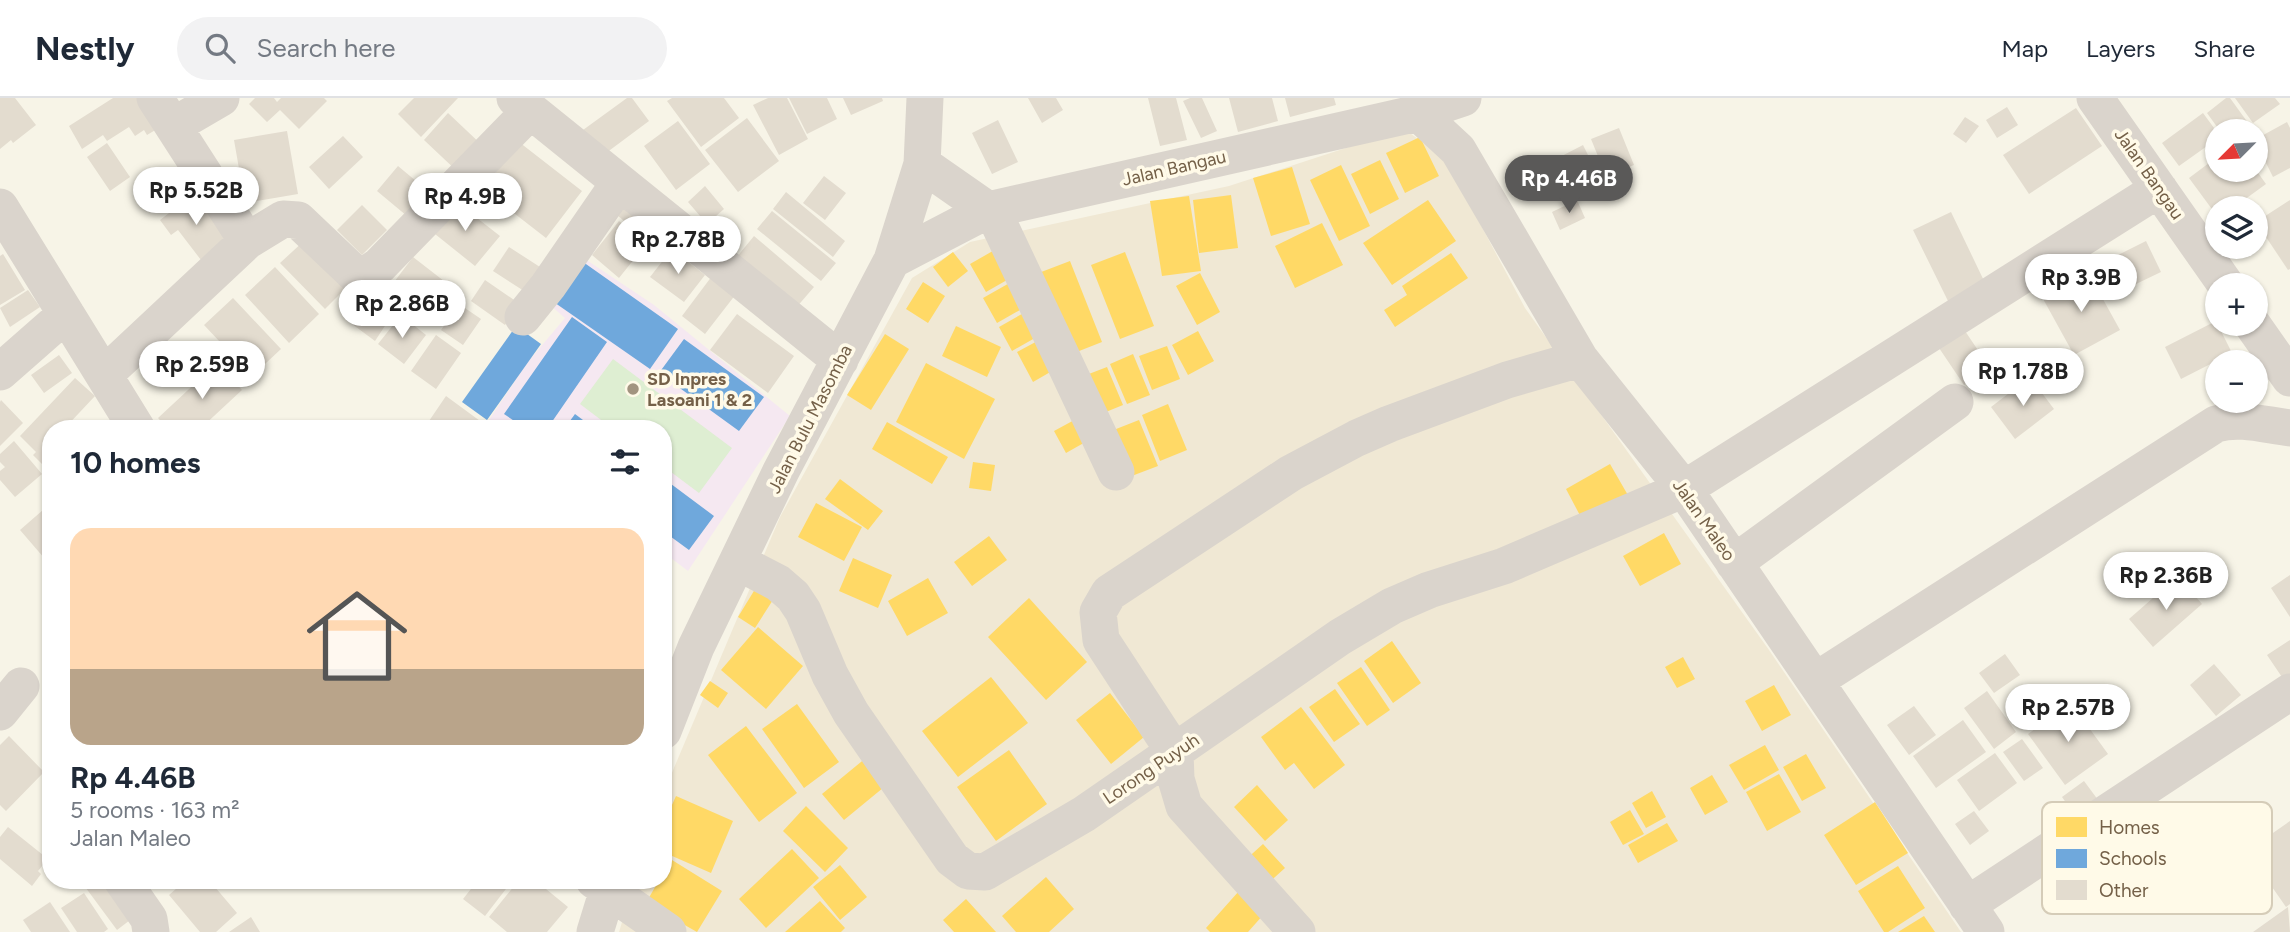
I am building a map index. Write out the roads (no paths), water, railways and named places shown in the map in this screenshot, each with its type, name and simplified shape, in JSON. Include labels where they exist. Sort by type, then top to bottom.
[{"type":"street","points":[[221,98],[164,112],[247,241]]},
{"type":"street","name":"Jalan Bulu Masomba","points":[[672,708],[696,647],[781,471],[892,260],[922,164],[925,98]]},
{"type":"street","name":"Jalan Bangau","points":[[892,260],[990,209],[1418,113],[1463,98]]},
{"type":"street","name":"Jalan Bangau","points":[[2095,98],[2218,273]]},
{"type":"street","points":[[104,375],[247,241],[283,219],[298,220],[356,275],[366,275],[380,265],[523,105],[840,360]]},
{"type":"street","name":"Jalan Maleo","points":[[1418,113],[1458,150],[1580,359],[1685,489],[1977,918]]},
{"type":"street","points":[[922,164],[990,209],[1116,472]]},
{"type":"street","points":[[523,317],[548,286],[619,183]]},
{"type":"street","name":"Lorong Puyuh","points":[[738,562],[778,583],[793,596],[803,611],[830,675],[850,713],[952,859],[968,871],[985,872],[1084,814],[1340,637],[1392,606],[1429,590],[1504,566],[1685,489],[2160,189]]},
{"type":"street","points":[[0,207],[132,420]]},
{"type":"street","points":[[0,372],[66,314]]},
{"type":"street","points":[[2260,336],[2290,378]]},
{"type":"street","points":[[1297,932],[1184,806],[1175,779],[1175,753],[1101,640],[1098,611],[1110,593],[1291,473],[1357,438],[1507,380],[1580,359]]},
{"type":"street","points":[[1734,563],[1955,402]]},
{"type":"street","points":[[1815,681],[2216,424],[2240,421],[2290,428]]},
{"type":"street","points":[[2138,802],[2290,692]]},
{"type":"street","points":[[1977,918],[2042,871]]},
{"type":"street","points":[[128,889],[149,919],[151,932]]},
{"type":"street","points":[[595,932],[604,889]]},
{"type":"street","points":[[612,889],[668,932]]},
{"type":"place","name":"SD Inpres Lasoani 1 & 2","points":[[633,389]]}]
